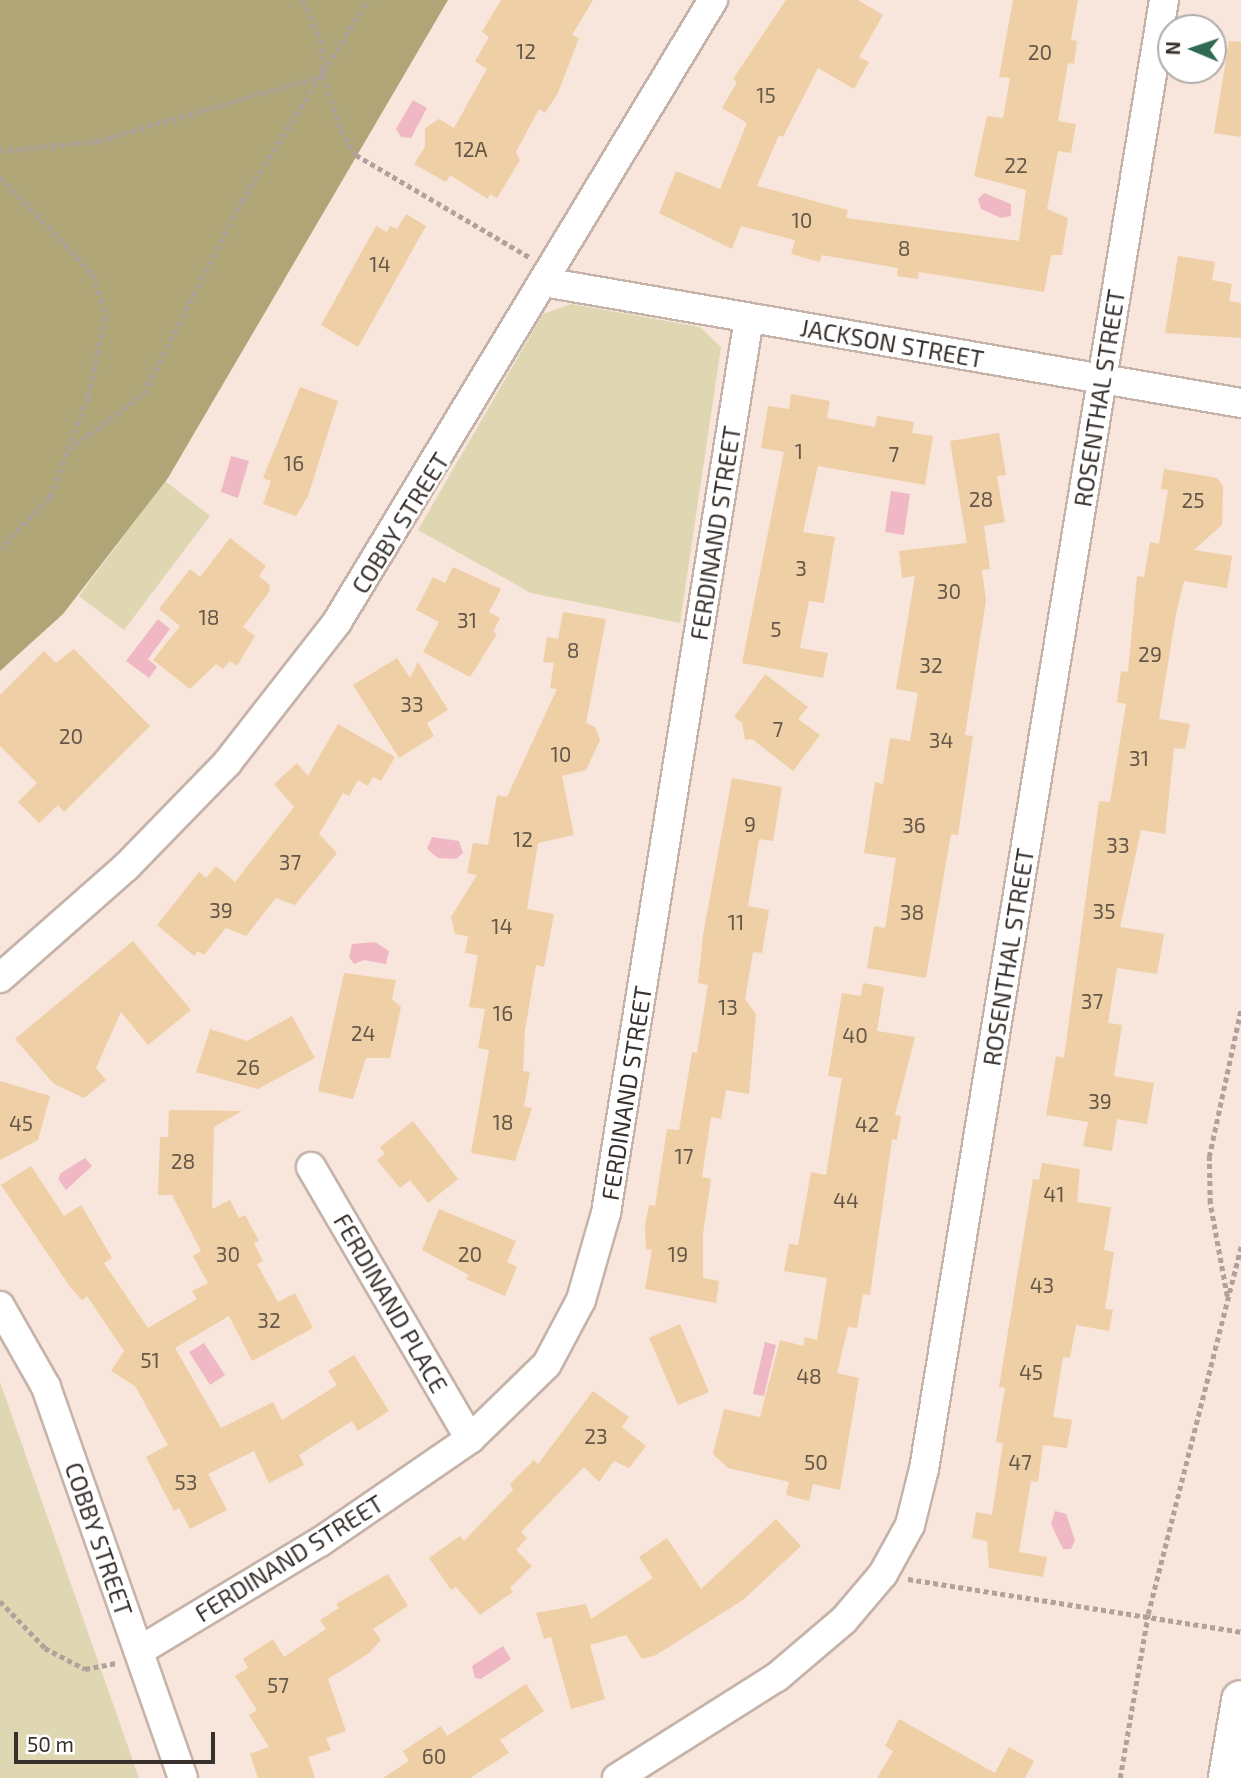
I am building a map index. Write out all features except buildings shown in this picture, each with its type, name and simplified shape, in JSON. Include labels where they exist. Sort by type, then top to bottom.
[{"type":"main road","points":[[1228,1778],[1241,1700]]},
{"type":"street","name":"COBBY STREET","points":[[0,978],[127,866],[227,763],[337,622],[713,0]]},
{"type":"street","name":"ROSENTHAL STREET","points":[[617,1778],[777,1677],[844,1620],[883,1574],[910,1525],[925,1469],[1164,0]]},
{"type":"street","name":"JACKSON STREET","points":[[547,276],[750,318],[1241,403]]},
{"type":"street","name":"FERDINAND STREET","points":[[139,1651],[320,1542],[470,1439],[547,1364],[581,1300],[606,1213],[750,318]]},
{"type":"street","name":"FERDINAND PLACE","points":[[311,1167],[470,1439]]},
{"type":"street","name":"COBBY STREET","points":[[0,1306],[46,1387],[183,1778]]},
{"type":"path","points":[[303,0],[321,39],[324,75],[341,130],[356,155],[547,276]]},
{"type":"path","points":[[68,450],[143,394],[241,202],[324,75],[368,0]]},
{"type":"path","points":[[0,151],[98,141],[324,75]]},
{"type":"path","points":[[0,177],[93,274],[106,317],[88,397],[50,498],[0,549]]},
{"type":"path","points":[[1228,1300],[1210,1203],[1209,1157],[1241,1009]]},
{"type":"path","points":[[1120,1778],[1148,1614],[1241,1247]]},
{"type":"path","points":[[894,1577],[1148,1614],[1241,1632]]},
{"type":"path","points":[[0,1601],[45,1648],[85,1669],[117,1663],[139,1651]]},
{"type":"shaded area","points":[[0,0],[448,0],[168,478],[63,614],[0,671]]},
{"type":"shaded area","points":[[413,100],[427,108],[411,138],[401,137],[396,129]]},
{"type":"shaded area","points":[[984,193],[1011,204],[1011,216],[1001,218],[981,209],[978,199]]},
{"type":"shaded area","points":[[571,304],[700,327],[721,347],[680,623],[531,593],[418,530],[543,314]]},
{"type":"shaded area","points":[[231,456],[249,461],[238,498],[221,492]]},
{"type":"shaded area","points":[[165,481],[210,516],[124,630],[79,596]]},
{"type":"shaded area","points":[[891,491],[910,494],[904,535],[885,532]]},
{"type":"shaded area","points":[[158,619],[170,629],[148,659],[157,667],[149,678],[126,661]]},
{"type":"shaded area","points":[[432,837],[459,841],[463,853],[456,859],[438,858],[427,849]]},
{"type":"shaded area","points":[[375,942],[389,951],[386,964],[364,960],[354,964],[349,957],[352,944]]},
{"type":"shaded area","points":[[85,1158],[92,1166],[66,1190],[58,1179],[61,1173]]},
{"type":"shaded area","points":[[765,1342],[776,1345],[764,1396],[753,1394]]},
{"type":"shaded area","points":[[204,1343],[225,1375],[210,1385],[189,1352]]},
{"type":"shaded area","points":[[0,1382],[139,1778],[0,1778]]},
{"type":"shaded area","points":[[1055,1511],[1066,1514],[1075,1540],[1071,1549],[1063,1549],[1051,1524]]},
{"type":"shaded area","points":[[503,1646],[511,1659],[481,1679],[475,1678],[472,1666]]}]
